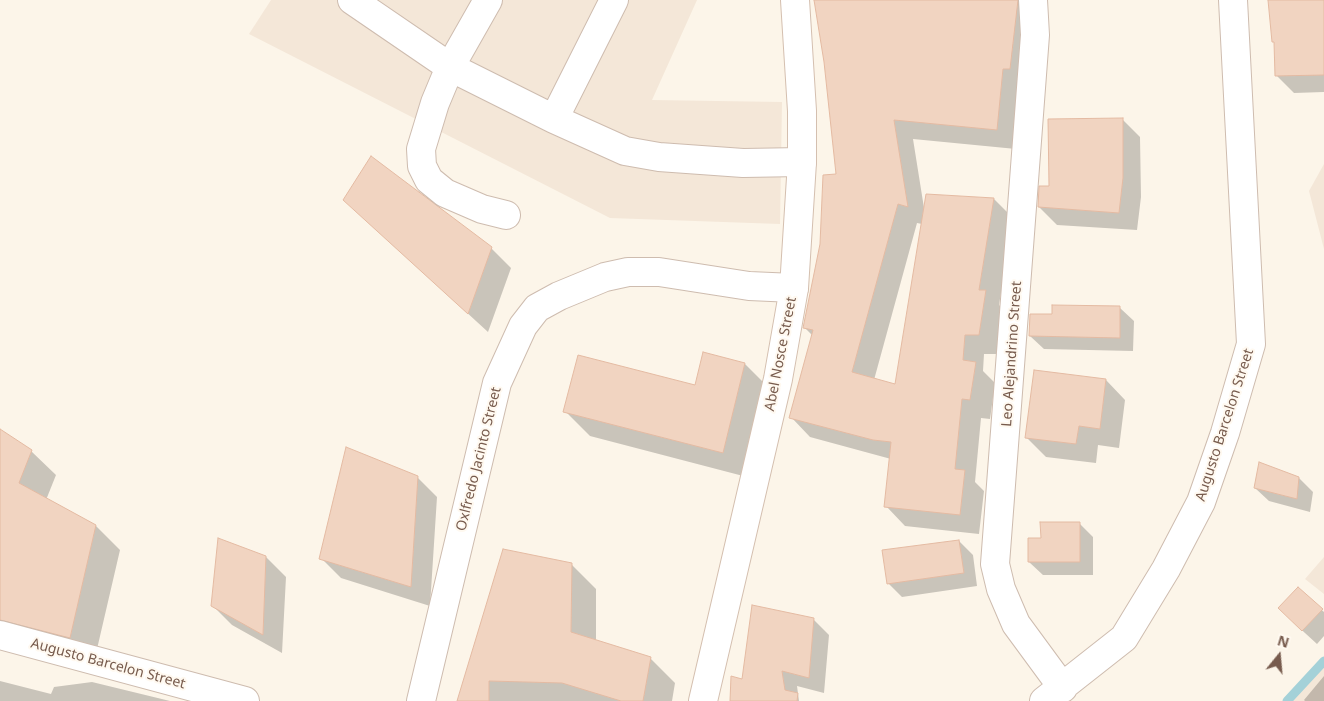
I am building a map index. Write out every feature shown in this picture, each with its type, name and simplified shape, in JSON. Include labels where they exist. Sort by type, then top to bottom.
[{"type":"street","points":[[352,0],[450,67],[554,119],[625,151],[659,157],[743,163],[802,162]]},
{"type":"street","points":[[488,0],[450,67],[435,103],[420,149],[422,166],[429,180],[444,193],[482,209],[506,215]]},
{"type":"street","points":[[554,119],[614,0]]},
{"type":"street","name":"Abel Nosce Street","points":[[703,701],[778,380],[794,288],[802,162],[802,111],[795,0]]},
{"type":"street","name":"Leo Alejandrino Street","points":[[1033,0],[1034,45],[995,564],[1001,588],[1016,624],[1054,694]]},
{"type":"street","name":"Augusto Barcelon Street","points":[[1054,694],[1124,638],[1166,569],[1201,502],[1225,433],[1251,344],[1232,0]]},
{"type":"street","name":"Oxlfredo Jacinto Street","points":[[421,701],[497,383],[522,326],[537,308],[559,296],[605,278],[628,272],[659,272],[750,286],[794,288]]},
{"type":"street","name":"Augusto Barcelon Street","points":[[0,635],[245,701]]},
{"type":"shaded area","points":[[271,0],[697,0],[652,100],[782,102],[780,224],[610,218],[249,34]]},
{"type":"shaded area","points":[[1324,164],[1324,249],[1309,191]]},
{"type":"shaded area","points":[[1324,557],[1324,594],[1305,579]]},
{"type":"shaded area","points":[[1324,666],[1324,701],[1292,701]]},
{"type":"building","points":[[814,0],[1018,0],[1010,69],[1003,69],[997,130],[894,120],[908,207],[898,204],[852,372],[895,384],[926,194],[994,198],[979,290],[986,290],[979,335],[965,335],[963,360],[976,362],[970,400],[962,399],[955,469],[965,470],[960,515],[884,507],[891,442],[873,440],[789,418],[813,330],[803,328],[820,244],[823,175],[836,174],[824,62]]},
{"type":"building","points":[[1268,0],[1324,0],[1324,75],[1275,76],[1274,42],[1272,42]]},
{"type":"building","points":[[1123,118],[1123,178],[1119,213],[1038,207],[1039,186],[1049,186],[1048,119]]},
{"type":"building","points":[[371,156],[492,247],[468,314],[343,200]]},
{"type":"building","points":[[1052,305],[1120,306],[1120,338],[1029,336],[1030,314],[1052,314]]},
{"type":"building","points":[[703,352],[745,363],[723,453],[563,412],[578,355],[695,385]]},
{"type":"building","points":[[1034,370],[1106,379],[1100,429],[1079,426],[1076,444],[1025,438]]},
{"type":"building","points":[[0,429],[32,450],[19,483],[96,525],[70,638],[0,620]]},
{"type":"building","points":[[346,447],[418,476],[411,587],[319,559]]},
{"type":"building","points":[[1259,462],[1299,477],[1297,499],[1254,488]]},
{"type":"building","points":[[1040,522],[1080,522],[1080,562],[1028,562],[1028,538],[1041,538]]},
{"type":"building","points":[[218,538],[266,556],[263,635],[211,606]]},
{"type":"building","points":[[959,540],[964,573],[887,584],[882,550]]},
{"type":"building","points":[[503,549],[572,563],[571,632],[651,657],[643,701],[621,701],[562,683],[489,681],[489,701],[457,701]]},
{"type":"building","points":[[1298,587],[1323,609],[1302,631],[1278,608]]},
{"type":"building","points":[[752,605],[814,618],[809,678],[782,671],[785,690],[798,693],[797,701],[730,701],[731,676],[742,679]]},
{"type":"waterway","points":[[1287,701],[1324,661]]}]
